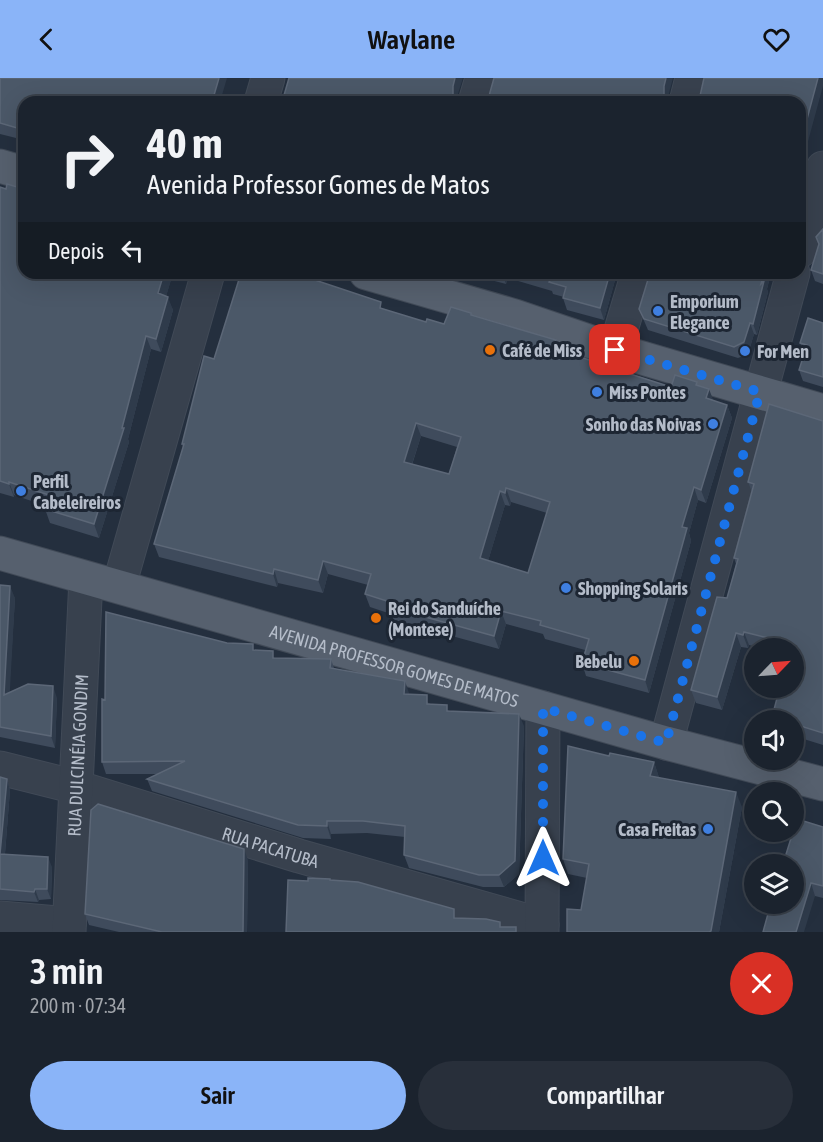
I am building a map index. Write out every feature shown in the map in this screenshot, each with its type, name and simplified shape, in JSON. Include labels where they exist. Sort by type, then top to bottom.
[{"type":"main road","points":[[0,166],[18,171]]},
{"type":"main road","points":[[423,281],[514,316],[615,350],[823,411]]},
{"type":"main road","name":"AVENIDA PROFESSOR GOMES DE MATOS","points":[[0,553],[666,743],[823,784]]},
{"type":"street","points":[[263,96],[268,78]]},
{"type":"street","points":[[477,96],[482,78]]},
{"type":"street","points":[[688,96],[692,78]]},
{"type":"street","points":[[806,232],[820,188]]},
{"type":"street","points":[[119,586],[206,279]]},
{"type":"street","points":[[615,350],[636,279]]},
{"type":"street","points":[[666,743],[792,279]]},
{"type":"street","name":"RUA DULCINÉIA GONDIM","points":[[69,928],[86,578]]},
{"type":"street","points":[[542,928],[543,708]]},
{"type":"street","name":"RUA PACATUBA","points":[[0,768],[76,787],[542,928]]},
{"type":"street","points":[[0,918],[69,928]]},
{"type":"building","points":[[0,78],[219,78],[214,96],[18,96],[18,128],[0,123]]},
{"type":"building","points":[[289,78],[455,78],[453,96],[284,96]]},
{"type":"building","points":[[494,78],[666,78],[665,96],[489,96]]},
{"type":"building","points":[[704,78],[818,78],[806,123],[806,96],[700,96]]},
{"type":"building","points":[[7,184],[18,187],[18,279],[162,279],[158,293],[168,297],[156,339],[146,336],[122,428],[124,428],[94,524],[45,509],[49,495],[0,481],[0,187],[6,189]]},
{"type":"building","points":[[823,229],[823,274],[811,270],[819,244],[816,237]]},
{"type":"building","points":[[239,279],[312,279],[381,302],[380,308],[426,322],[427,319],[444,324],[451,307],[556,340],[554,348],[595,362],[597,352],[628,362],[624,372],[671,387],[675,375],[697,382],[696,385],[709,389],[706,398],[727,405],[701,490],[694,487],[682,527],[687,528],[645,680],[582,663],[589,639],[540,625],[541,621],[501,611],[494,636],[389,607],[390,602],[365,594],[371,574],[323,561],[318,580],[274,569],[273,574],[154,544],[184,444],[182,444],[204,356],[214,359]],"holes":[[[416,423],[461,437],[449,474],[404,462]],[[506,488],[550,502],[528,573],[480,558],[500,491],[505,493]]]},
{"type":"building","points":[[546,279],[608,279],[600,308],[563,298],[566,287],[549,282],[550,280]]},
{"type":"building","points":[[648,279],[762,279],[761,284],[764,281],[753,324],[750,323],[744,342],[734,347],[644,319],[639,309]]},
{"type":"building","points":[[808,318],[823,323],[823,377],[799,370],[807,345],[800,343]]},
{"type":"building","points":[[769,404],[823,421],[823,733],[804,727],[804,710],[774,710],[777,698],[804,698],[804,638],[768,638],[744,632],[743,635],[736,633],[717,697],[691,690],[717,597],[727,598],[738,559],[734,558],[754,484],[748,482]]},
{"type":"building","points":[[0,585],[10,586],[4,695],[28,684],[53,686],[51,736],[0,727]]},
{"type":"building","points":[[106,612],[227,643],[253,644],[253,650],[273,651],[273,658],[331,659],[330,668],[405,681],[404,694],[427,695],[427,704],[447,705],[447,711],[519,714],[515,861],[499,875],[479,875],[404,855],[405,826],[363,821],[327,821],[327,826],[298,825],[147,779],[185,761],[102,762]]},
{"type":"building","points":[[568,746],[609,756],[610,753],[654,762],[650,776],[736,792],[711,931],[567,932],[567,909],[581,910],[589,864],[563,859]]},
{"type":"building","points":[[0,777],[7,779],[0,854]]},
{"type":"building","points":[[98,804],[244,849],[243,932],[162,932],[85,914],[91,810]]},
{"type":"building","points":[[804,821],[823,827],[823,886],[811,883],[804,906],[804,854],[786,854],[790,842],[804,842]]},
{"type":"building","points":[[0,854],[48,857],[47,889],[35,889],[34,892],[0,889]]},
{"type":"building","points":[[308,878],[358,882],[454,909],[454,918],[500,922],[500,927],[516,927],[516,932],[286,932],[288,880],[308,881]]},
{"type":"building","points":[[768,914],[802,914],[796,932],[763,932]]},
{"type":"place","name":"Emporium Elegance","points":[[658,311]]},
{"type":"place","name":"Café de Miss","points":[[490,350]]},
{"type":"place","name":"For Men","points":[[745,351]]},
{"type":"place","name":"Miss Pontes","points":[[597,392]]},
{"type":"place","name":"Sonho das Noivas","points":[[713,424]]},
{"type":"place","name":"Perfil Cabeleireiros","points":[[21,491]]},
{"type":"place","name":"Shopping Solaris","points":[[566,588]]},
{"type":"place","name":"Rei do Sanduíche (Montese)","points":[[376,618]]},
{"type":"place","name":"Bebelu","points":[[634,661]]},
{"type":"place","name":"Casa Freitas","points":[[708,829]]},
{"type":"route","points":[[543,858],[543,708],[666,743],[758,407],[760,392],[615,350]]}]
